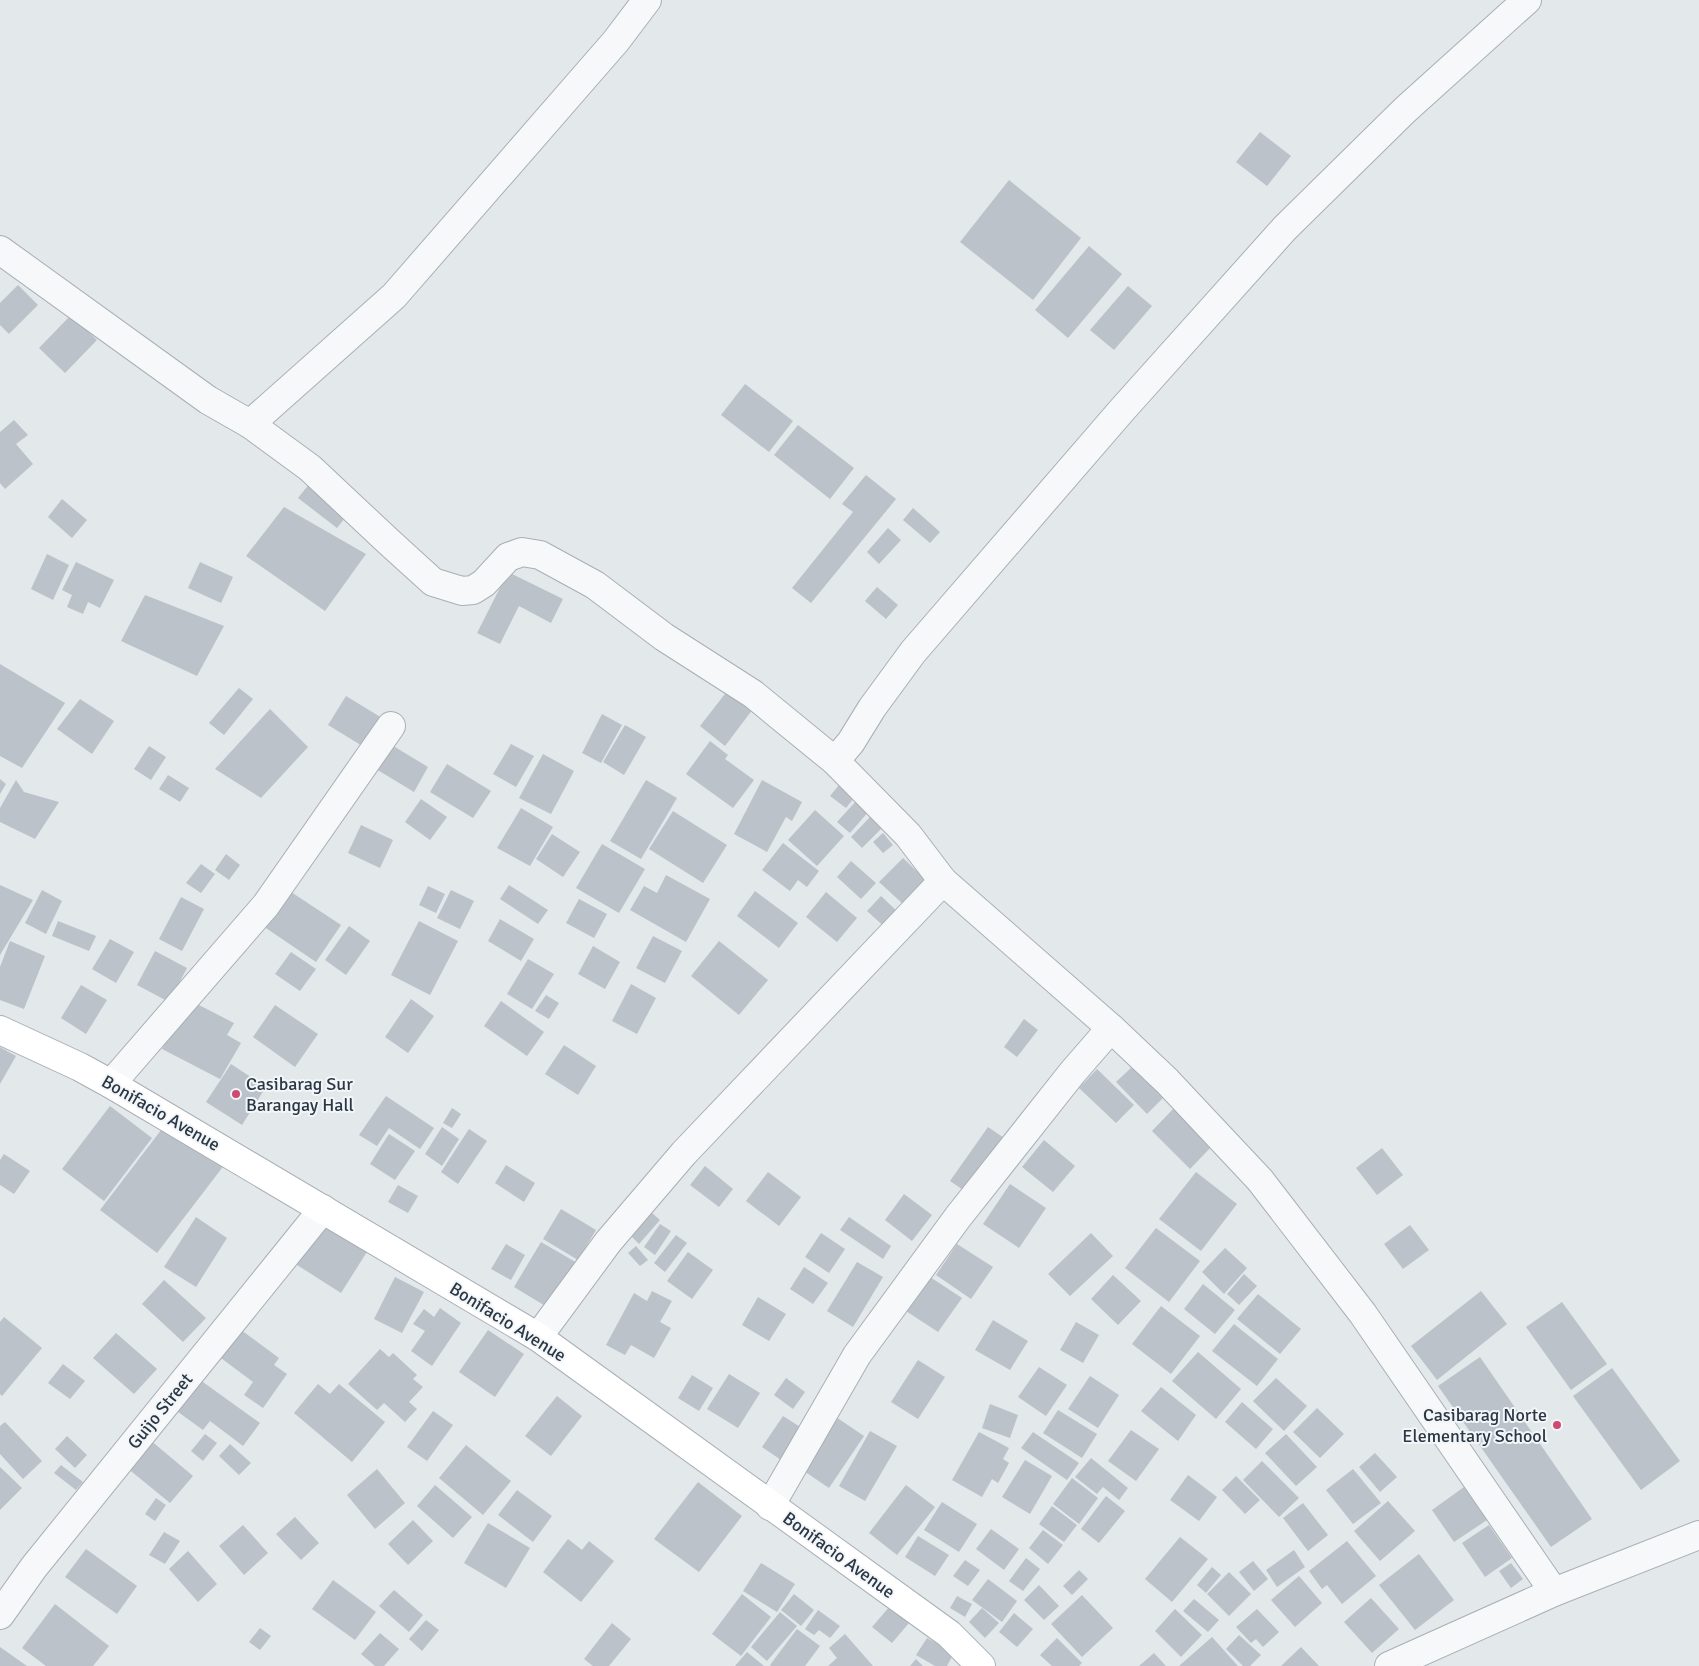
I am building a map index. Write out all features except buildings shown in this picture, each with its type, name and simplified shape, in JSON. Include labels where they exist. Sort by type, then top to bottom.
[{"type":"street","points":[[250,424],[394,296],[616,41],[647,0]]},
{"type":"street","points":[[836,761],[913,652],[1122,410],[1279,235],[1405,110],[1527,0]]},
{"type":"street","points":[[0,250],[208,400],[250,424],[310,468],[433,582],[462,591],[473,590],[484,583],[508,557],[522,552],[540,555],[594,585],[664,637],[753,694],[836,761],[908,835],[943,882],[1110,1028],[1167,1081],[1260,1180],[1363,1314],[1554,1592]]},
{"type":"street","points":[[111,1084],[266,905],[391,726]]},
{"type":"street","points":[[538,1337],[608,1242],[684,1153],[943,882]]},
{"type":"street","points":[[770,1506],[857,1355],[958,1217],[1110,1028]]},
{"type":"street","name":"Bonifacio Avenue","points":[[0,1030],[80,1067],[111,1084],[538,1337],[949,1634],[982,1666]]},
{"type":"street","name":"Guijo Street","points":[[0,1615],[34,1567],[323,1209]]},
{"type":"street","points":[[1389,1666],[1554,1592],[1699,1535]]},
{"type":"place","name":"Casibarag Sur Barangay Hall","points":[[236,1094]]},
{"type":"place","name":"Casibarag Norte Elementary School","points":[[1557,1425]]}]
